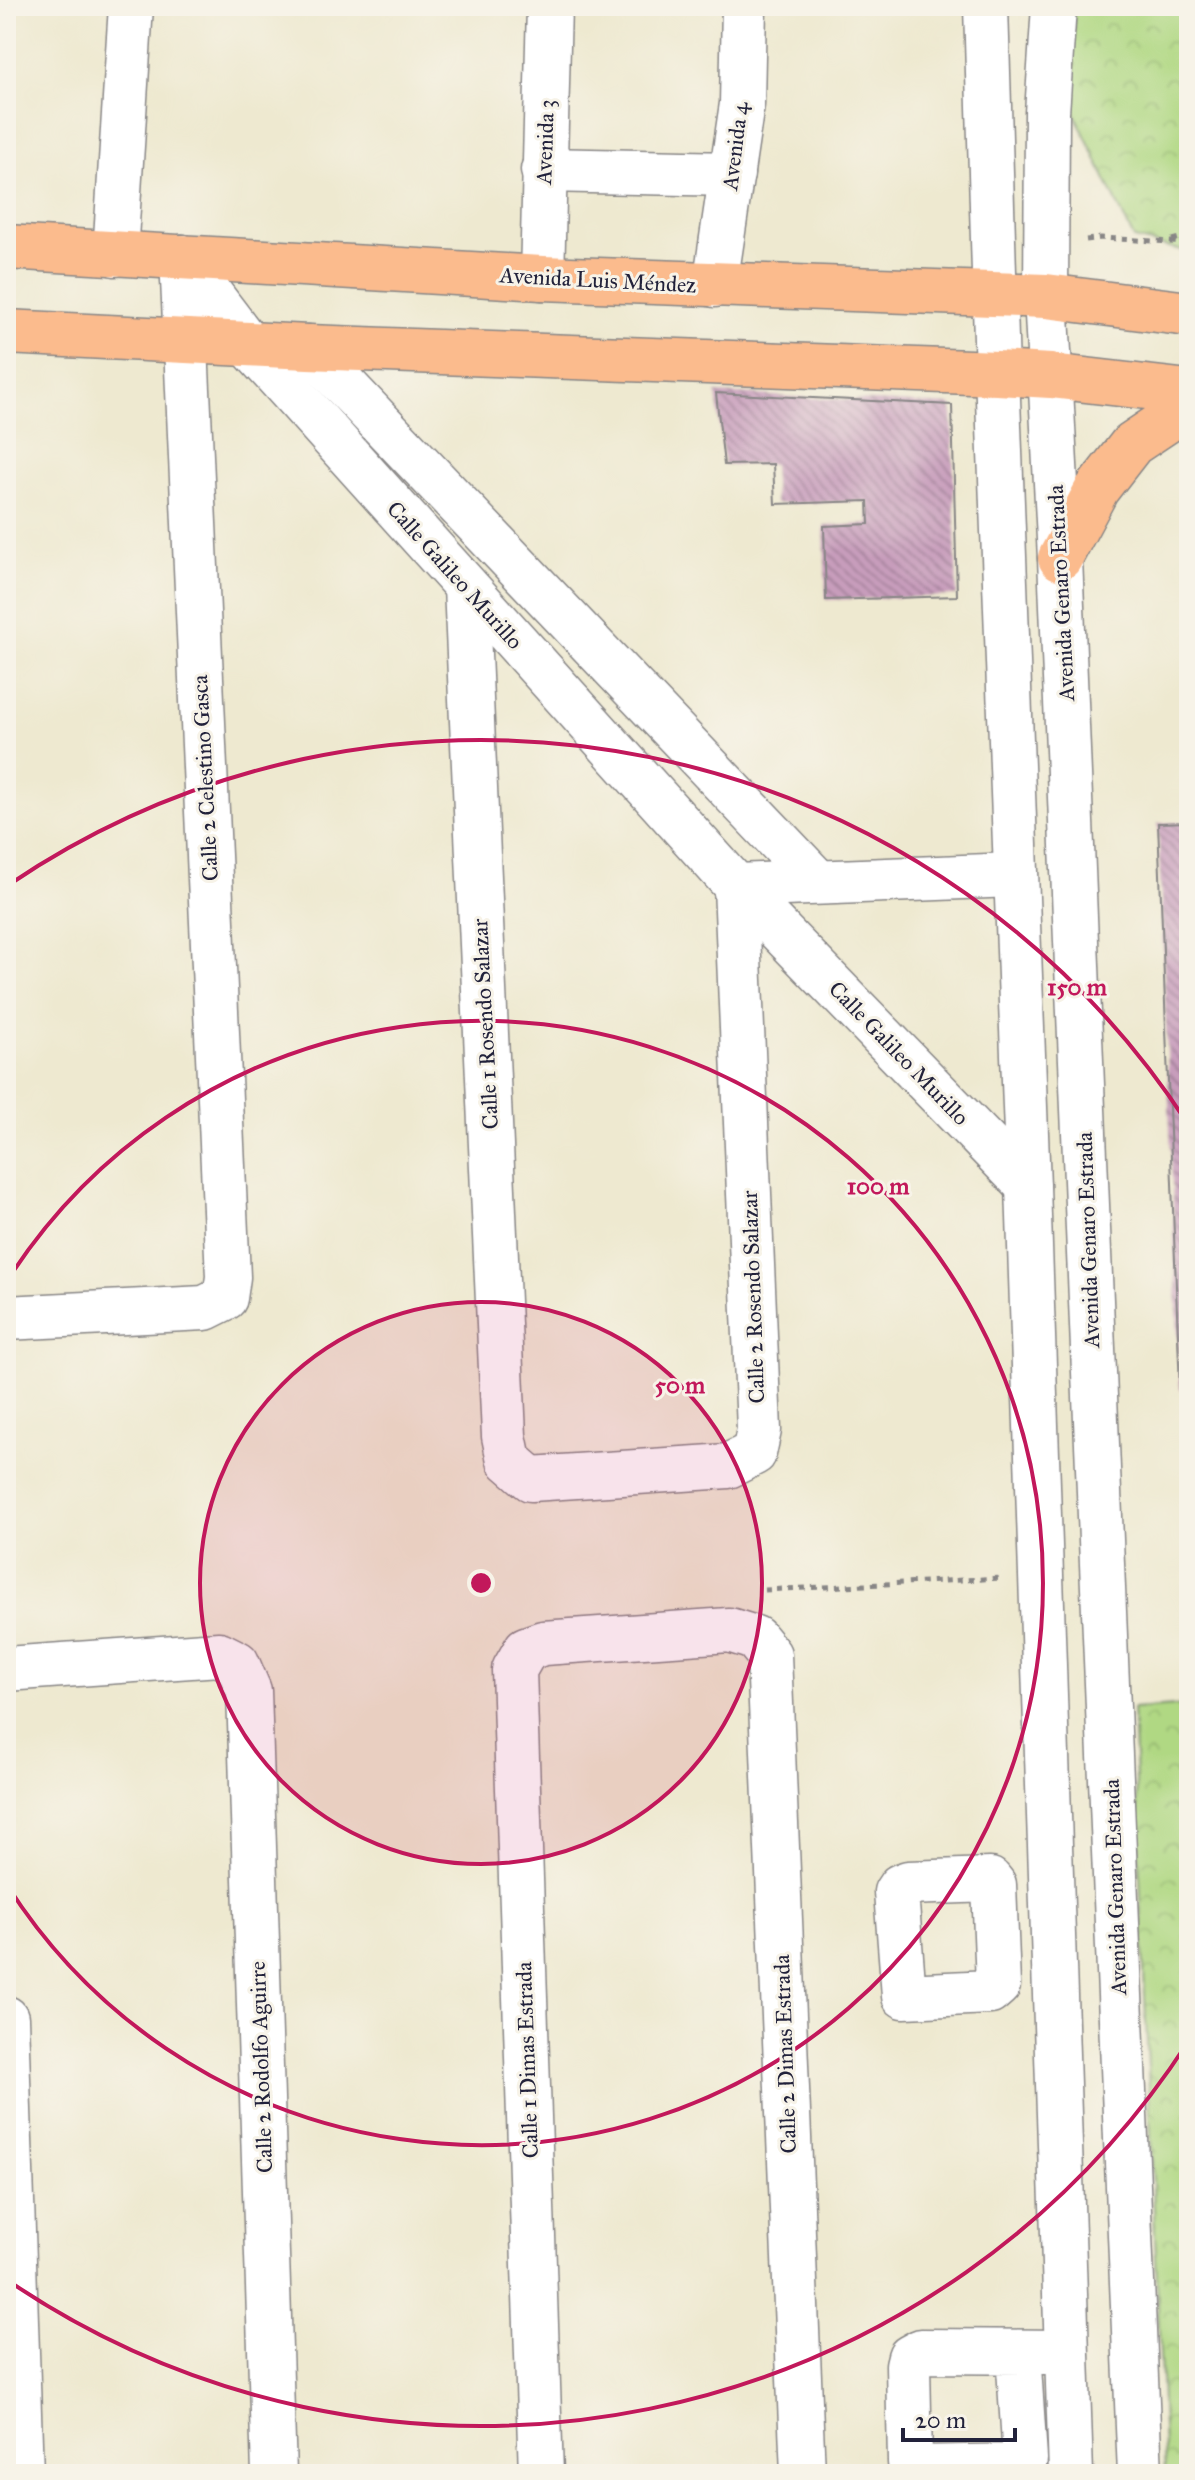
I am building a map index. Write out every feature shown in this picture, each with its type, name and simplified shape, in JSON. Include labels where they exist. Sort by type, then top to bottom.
[{"type":"main road","name":"Avenida Luis Méndez","points":[[6,247],[542,278],[1046,296],[1189,314]]},
{"type":"main road","points":[[6,332],[308,347],[997,373],[1189,392]]},
{"type":"main road","points":[[1060,558],[1097,489],[1132,444],[1189,409]]},
{"type":"street","points":[[115,254],[131,6]]},
{"type":"street","name":"Avenida 3","points":[[542,278],[549,6]]},
{"type":"street","name":"Avenida 4","points":[[715,285],[742,104],[744,6]]},
{"type":"street","points":[[986,6],[1071,2474]]},
{"type":"street","name":"Avenida Genaro Estrada","points":[[1054,6],[1047,113],[1046,296],[1060,558],[1140,2474]]},
{"type":"street","points":[[543,170],[732,174]]},
{"type":"street","name":"Calle 2 Celestino Gasca","points":[[6,1318],[205,1308],[225,1298],[228,1277],[182,257]]},
{"type":"street","name":"Calle Galileo Murillo","points":[[182,257],[248,344],[736,886],[1028,1186]]},
{"type":"street","points":[[308,347],[818,882]]},
{"type":"street","name":"Calle 1 Rosendo Salazar","points":[[466,587],[503,1420],[509,1460]]},
{"type":"street","points":[[736,886],[1014,875]]},
{"type":"street","name":"Calle 2 Rosendo Salazar","points":[[509,1460],[531,1479],[728,1466],[754,1453],[759,1430],[736,886]]},
{"type":"street","name":"Calle 2 Dimas Estrada","points":[[526,1649],[543,1643],[729,1630],[755,1638],[769,1655],[803,2474]]},
{"type":"street","name":"Calle 1 Dimas Estrada","points":[[526,1649],[514,1670],[541,2474]]},
{"type":"street","name":"Calle 2 Rodolfo Aguirre","points":[[6,1669],[219,1654],[237,1663],[249,1691],[274,2474]]},
{"type":"street","points":[[994,1898],[1051,1895]]},
{"type":"street","points":[[6,2018],[21,2474]]},
{"type":"street","points":[[1018,2352],[1066,2352]]},
{"type":"street","points":[[1128,2474],[1136,2387]]},
{"type":"path","points":[[1167,241],[1189,235]]},
{"type":"path","points":[[1046,246],[1101,238],[1189,243]]},
{"type":"path","points":[[764,1590],[1040,1576]]},
{"type":"green space","points":[[1074,6],[1189,6],[1189,252],[1134,239],[1072,108]]},
{"type":"green space","points":[[1189,1705],[1189,2474],[1165,2474],[1133,1709]]},
{"type":"building","points":[[716,393],[952,405],[957,596],[826,600],[824,526],[869,524],[868,501],[775,504],[773,464],[724,465]]},
{"type":"building","points":[[1189,822],[1189,1389],[1180,1389],[1158,823]]}]
